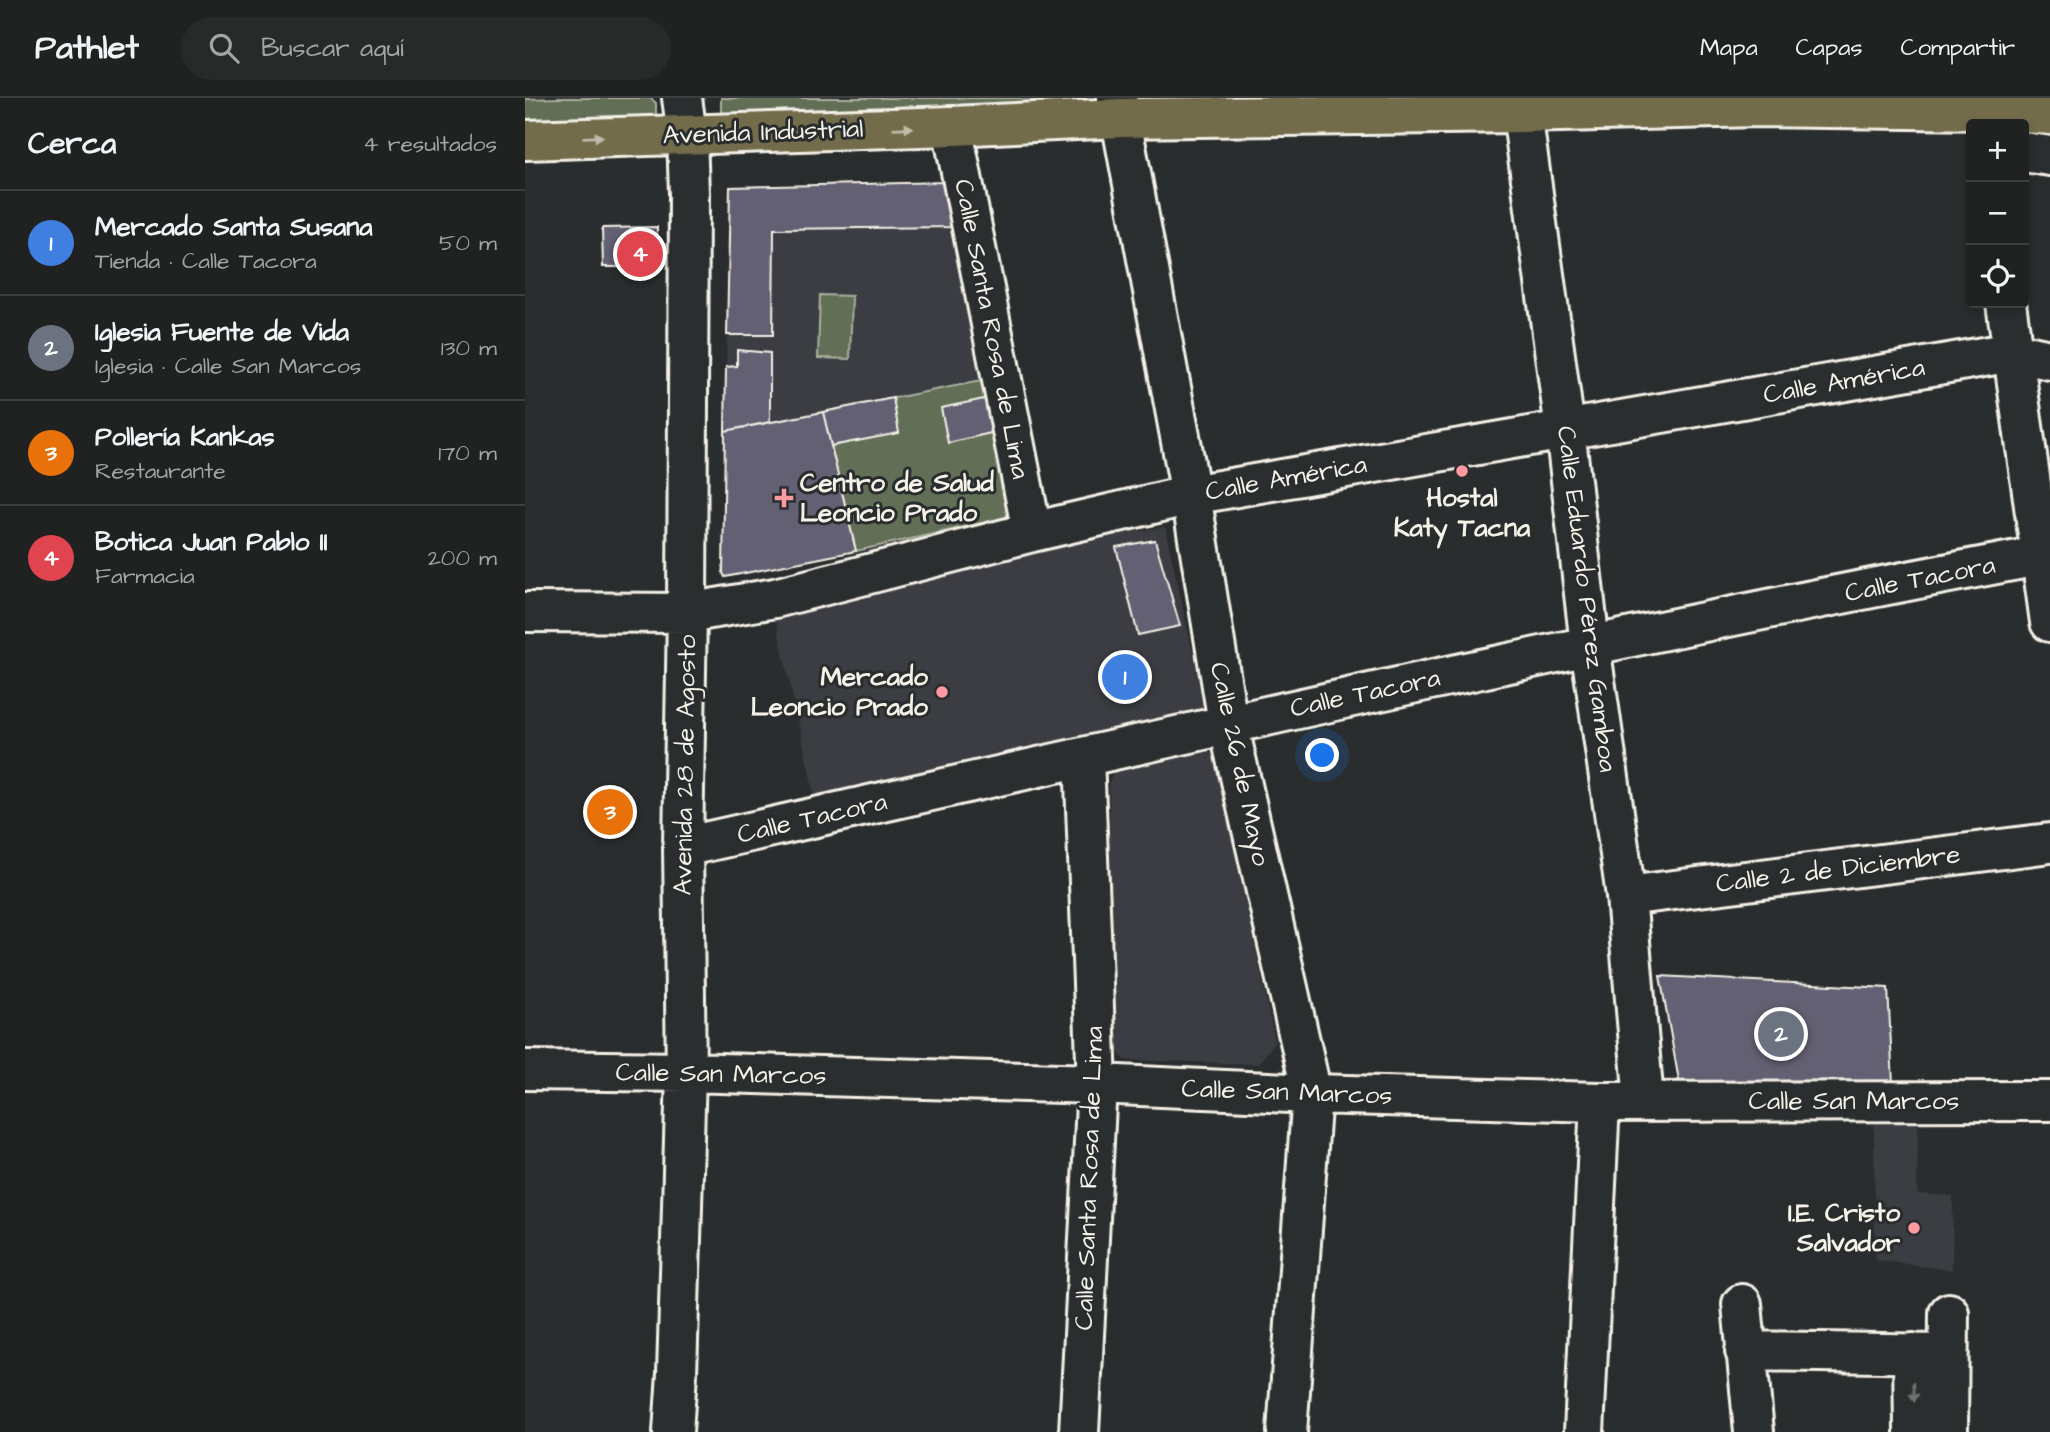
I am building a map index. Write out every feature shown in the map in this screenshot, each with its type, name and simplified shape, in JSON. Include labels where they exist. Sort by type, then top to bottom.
[{"type":"main road","name":"Avenida Industrial","points":[[525,140],[685,116],[952,126],[1119,108],[1758,107],[1984,111],[2050,115]]},
{"type":"street","name":"Calle Eduardo Pérez Gamboa","points":[[1521,106],[1565,429],[1590,645],[1626,896],[1644,1101]]},
{"type":"street","name":"Calle 26 de Mayo","points":[[1119,108],[1191,495],[1228,723],[1312,1094],[1287,1432]]},
{"type":"street","name":"Avenida 28 de Agosto","points":[[673,1432],[686,1072],[683,847],[687,613],[685,116]]},
{"type":"street","name":"Calle Santa Rosa de Lima","points":[[952,126],[1032,532]]},
{"type":"street","points":[[2029,153],[2050,156]]},
{"type":"street","points":[[2007,308],[2046,554],[2050,622]]},
{"type":"street","name":"Calle América","points":[[525,612],[687,613],[775,598],[1032,532],[1191,495],[2013,352],[2050,360]]},
{"type":"street","name":"Calle Tacora","points":[[683,847],[1228,723],[1590,645],[2046,554]]},
{"type":"street","name":"Calle Santa Rosa de Lima","points":[[1079,1432],[1097,1084],[1084,757]]},
{"type":"street","name":"Calle 2 de Diciembre","points":[[1626,896],[2050,843]]},
{"type":"street","name":"Calle San Marcos","points":[[525,1070],[1097,1084],[1312,1094],[1600,1102],[2050,1101]]},
{"type":"street","points":[[1584,1432],[1600,1102]]},
{"type":"street","points":[[1742,1304],[1754,1432]]},
{"type":"street","points":[[1914,1432],[1930,1353],[1949,1313]]},
{"type":"street","points":[[1745,1351],[1930,1353]]},
{"type":"street","points":[[1930,1353],[1948,1432]]},
{"type":"shaded area","points":[[947,182],[986,380],[725,431],[730,187]]},
{"type":"shaded area","points":[[1165,527],[1207,718],[816,802],[775,616],[1031,547]]},
{"type":"shaded area","points":[[1203,752],[1215,755],[1275,1042],[1258,1064],[1125,1060],[1113,1047],[1109,782],[1115,770]]},
{"type":"shaded area","name":"I.E. Cristo Salvador","points":[[1874,1124],[1918,1124],[1917,1194],[1953,1196],[1952,1270],[1875,1260]]},
{"type":"green space","points":[[650,98],[656,103],[656,116],[650,123],[525,128],[525,99]]},
{"type":"green space","points":[[721,98],[1087,98],[1079,106],[730,119],[721,114]]},
{"type":"green space","points":[[820,295],[852,296],[850,359],[818,358]]},
{"type":"green space","points":[[986,380],[1010,517],[856,551],[823,412]]},
{"type":"building","points":[[947,182],[955,227],[774,229],[773,335],[727,335],[730,187]]},
{"type":"building","points":[[657,227],[657,267],[603,267],[602,228]]},
{"type":"building","points":[[737,350],[770,353],[770,422],[725,431],[726,367],[737,366]]},
{"type":"building","points":[[893,398],[899,433],[831,446],[823,412]]},
{"type":"building","points":[[989,398],[995,432],[948,443],[941,408]]},
{"type":"building","name":"Centro de Salud Leoncio Prado","points":[[823,412],[856,551],[725,577],[725,431]]},
{"type":"building","points":[[1155,540],[1180,626],[1138,635],[1116,547]]},
{"type":"building","points":[[1660,976],[1888,988],[1893,1084],[1679,1081]]},
{"type":"place","name":"Botica Juan Pablo II","points":[[640,254]]},
{"type":"place","name":"Hostal Katy Tacna","points":[[1462,471]]},
{"type":"place","name":"Centro de Salud Leoncio Prado","points":[[784,498]]},
{"type":"place","name":"Mercado Santa Susana","points":[[1125,677]]},
{"type":"place","name":"Mercado Leoncio Prado","points":[[942,692]]},
{"type":"place","name":"Pollería Kankas","points":[[610,812]]},
{"type":"place","name":"Iglesia Fuente de Vida","points":[[1781,1034]]},
{"type":"place","name":"I.E. Cristo Salvador","points":[[1914,1228]]}]
